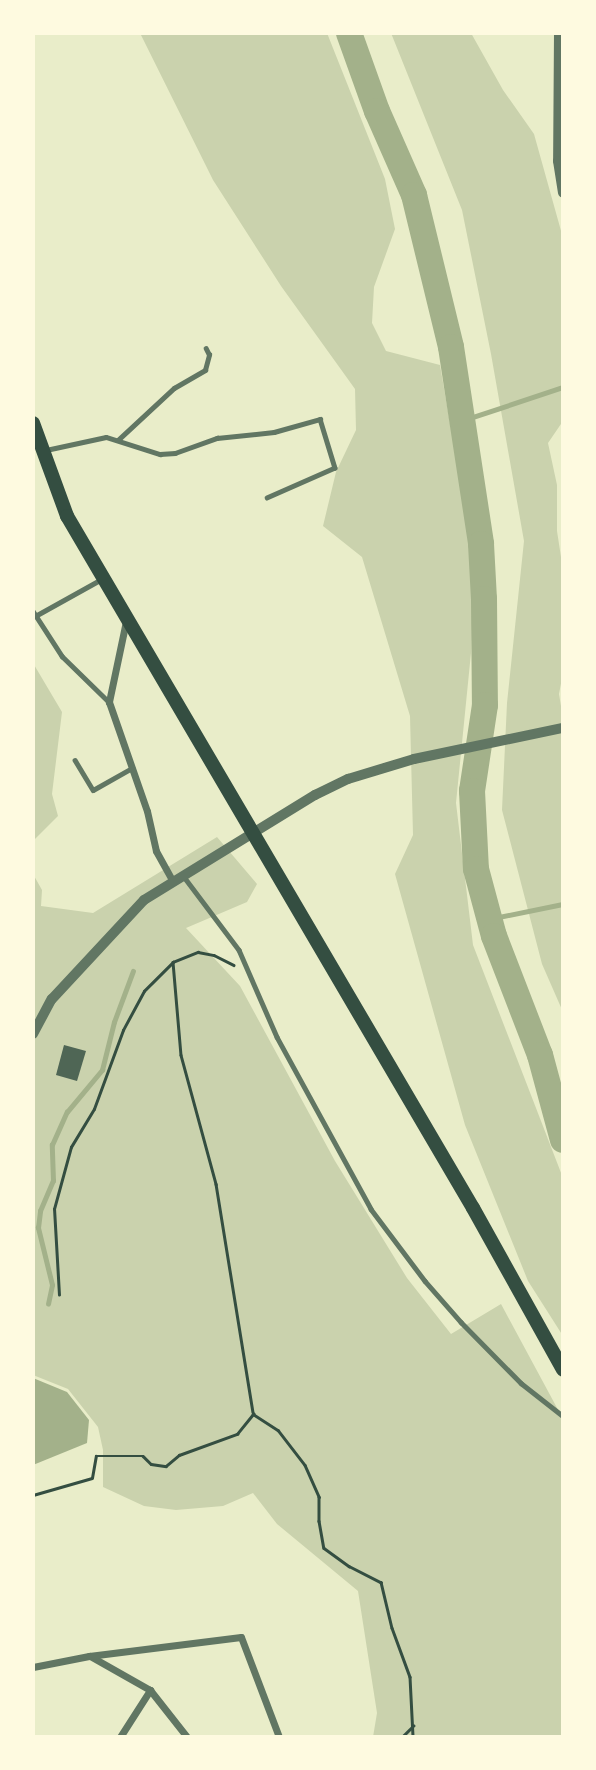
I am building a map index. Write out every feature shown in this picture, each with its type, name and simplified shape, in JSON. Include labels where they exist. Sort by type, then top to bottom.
[{"type":"main road","points":[[33,423],[38,452],[67,516],[102,579],[473,1208],[563,1370]]},
{"type":"street","points":[[559,33],[558,161],[563,192]]},
{"type":"street","points":[[126,620],[109,702],[133,768],[156,851],[172,880]]},
{"type":"street","points":[[33,1034],[52,999],[128,914],[172,880],[314,795],[348,779],[414,759],[563,728]]},
{"type":"street","points":[[33,1667],[89,1656],[241,1637],[279,1737]]},
{"type":"street","points":[[89,1656],[150,1690],[187,1737]]},
{"type":"street","points":[[120,1737],[150,1690]]},
{"type":"lane","points":[[118,440],[174,388],[205,370],[209,355],[206,349]]},
{"type":"lane","points":[[38,452],[92,439],[118,440],[160,454],[175,453],[217,438],[274,432],[320,419],[335,468],[267,498]]},
{"type":"lane","points":[[102,579],[35,613],[61,656],[109,702]]},
{"type":"lane","points":[[75,760],[93,790],[133,768]]},
{"type":"lane","points":[[183,874],[239,950],[277,1037],[371,1209],[425,1281],[461,1322],[521,1383],[563,1416]]},
{"type":"path","points":[[60,1295],[54,1209],[71,1147],[94,1109],[123,1030],[144,991],[173,962],[198,952],[214,955],[251,978]]},
{"type":"path","points":[[33,1495],[92,1478],[96,1456],[142,1456],[151,1464],[166,1466],[179,1455],[237,1434],[253,1414],[216,1184],[181,1055],[173,962]]},
{"type":"path","points":[[253,1414],[278,1430],[305,1465],[320,1497],[319,1521],[324,1548],[349,1566],[381,1581],[392,1628],[410,1677],[413,1737]]},
{"type":"path","points":[[402,1737],[413,1726]]},
{"type":"shaded area","points":[[140,33],[327,33],[385,179],[395,229],[374,287],[372,323],[386,351],[440,365],[474,563],[471,653],[456,803],[473,945],[563,1178],[563,1336],[528,1281],[465,1125],[395,874],[413,835],[410,716],[362,557],[323,526],[336,472],[356,430],[355,389],[281,286],[213,180]]},
{"type":"shaded area","points":[[391,33],[471,33],[503,90],[534,134],[563,238],[563,421],[548,443],[557,485],[557,531],[563,570],[563,673],[559,694],[563,718],[563,1012],[542,964],[502,810],[507,703],[524,541],[462,210]]},
{"type":"shaded area","points":[[33,663],[62,712],[52,794],[58,816],[33,841]]},
{"type":"shaded area","points":[[217,837],[257,884],[247,902],[186,928],[240,986],[335,1161],[407,1278],[451,1334],[501,1304],[563,1419],[563,1737],[373,1737],[377,1713],[358,1591],[277,1524],[253,1493],[223,1506],[176,1510],[144,1506],[103,1487],[103,1450],[98,1427],[68,1389],[33,1375],[33,874],[42,890],[41,906],[93,913]]},
{"type":"shaded area","points":[[33,1378],[67,1392],[89,1420],[87,1443],[33,1465]]},
{"type":"building","points":[[64,1045],[86,1051],[77,1081],[56,1075]]},
{"type":"waterway","points":[[349,33],[377,111],[414,195],[451,347],[481,544],[484,599],[485,705],[472,791],[476,869],[494,936],[540,1055],[563,1140]]},
{"type":"waterway","points":[[461,421],[563,387]]},
{"type":"waterway","points":[[489,919],[563,904]]},
{"type":"waterway","points":[[48,1304],[52,1285],[38,1228],[40,1211],[53,1181],[52,1145],[67,1112],[102,1070],[114,1022],[133,971]]}]
